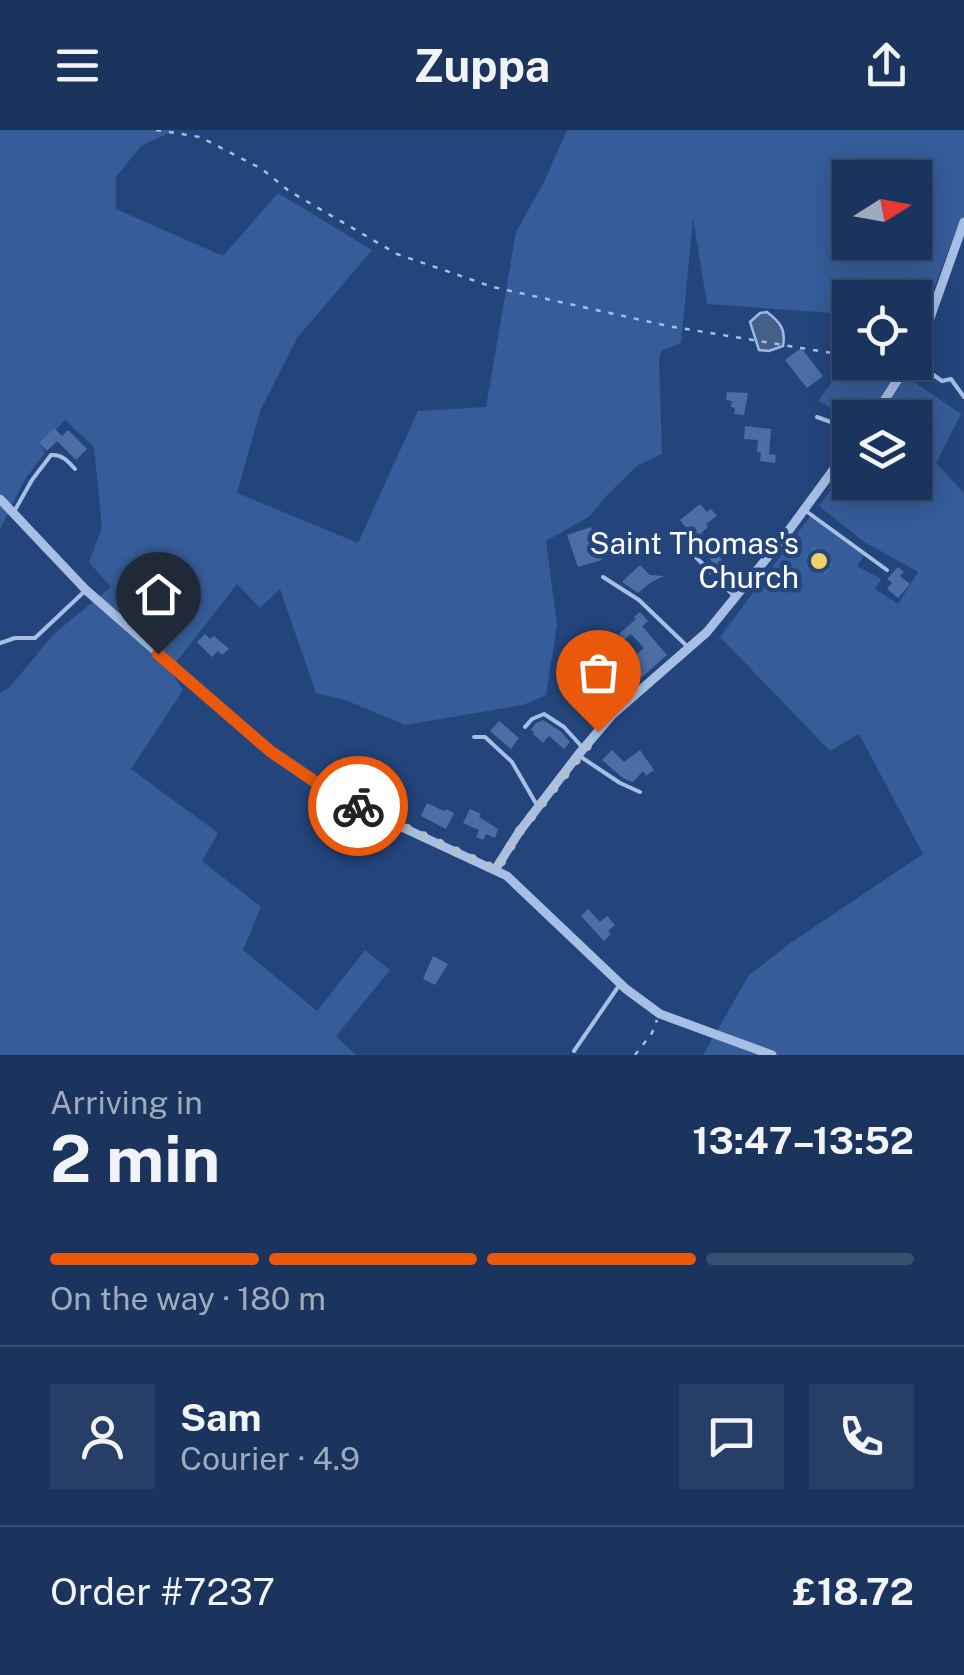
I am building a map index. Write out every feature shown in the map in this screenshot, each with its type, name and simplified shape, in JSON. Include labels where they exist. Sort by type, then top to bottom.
[{"type":"street","points":[[932,314],[962,238],[964,222]]},
{"type":"street","points":[[496,870],[500,859],[580,752],[612,715],[707,632],[832,472]]},
{"type":"street","points":[[0,498],[86,590],[270,751],[363,808],[507,876],[620,983],[665,1016],[772,1055]]},
{"type":"lane","points":[[932,374],[950,380],[964,397]]},
{"type":"lane","points":[[816,418],[832,423]]},
{"type":"lane","points":[[14,512],[51,455],[58,454],[75,469]]},
{"type":"lane","points":[[804,509],[887,570]]},
{"type":"lane","points":[[690,551],[736,597]]},
{"type":"lane","points":[[603,577],[639,600],[689,648]]},
{"type":"lane","points":[[0,643],[35,638],[86,590]]},
{"type":"lane","points":[[525,727],[544,714],[564,727],[580,752],[620,783],[640,792]]},
{"type":"lane","points":[[474,737],[484,737],[505,754],[538,806]]},
{"type":"lane","points":[[334,844],[363,808]]},
{"type":"lane","points":[[574,1051],[620,983]]},
{"type":"path","points":[[156,130],[200,138],[262,169],[289,190],[398,254],[493,286],[668,326],[832,353]]},
{"type":"path","points":[[635,1055],[665,1016]]},
{"type":"shaded area","points":[[0,130],[175,130],[141,146],[116,177],[116,209],[223,256],[278,193],[372,250],[297,338],[260,411],[237,493],[358,543],[418,411],[486,407],[516,232],[567,130],[964,130],[964,231],[957,228],[932,293],[932,280],[832,280],[832,313],[707,304],[693,218],[681,343],[661,351],[659,360],[662,454],[637,466],[590,516],[546,541],[557,625],[546,695],[523,705],[405,725],[345,700],[316,693],[280,589],[260,608],[237,584],[170,670],[183,690],[131,769],[218,833],[202,861],[261,907],[243,950],[317,1011],[365,950],[390,970],[336,1036],[356,1055],[0,1055],[0,693],[9,688],[54,634],[111,587],[89,562],[102,528],[94,447],[65,420],[40,445],[45,453],[25,479],[0,529]]},
{"type":"shaded area","points":[[767,312],[779,323],[784,335],[783,346],[769,351],[759,350],[750,322]]},
{"type":"shaded area","points":[[833,380],[911,380],[961,414],[936,463],[964,493],[964,1055],[703,1055],[749,975],[923,854],[859,734],[830,751],[720,637],[812,514],[864,555],[857,566],[881,579],[875,589],[898,604],[918,572],[863,541],[819,506],[832,488],[832,500],[932,500],[932,400],[832,400],[832,408],[818,401]]},
{"type":"building","points":[[801,348],[823,376],[807,388],[785,360]]},
{"type":"building","points":[[727,392],[748,393],[744,415],[734,414],[732,401],[726,400]]},
{"type":"building","points":[[745,426],[771,429],[769,454],[776,455],[775,463],[760,461],[758,440],[744,439]]},
{"type":"building","points":[[54,428],[62,436],[68,430],[87,449],[76,460],[57,441],[47,451],[39,443]]},
{"type":"building","points":[[700,504],[717,516],[701,533],[731,572],[724,577],[680,520]]},
{"type":"building","points":[[591,527],[602,560],[578,567],[567,535]]},
{"type":"building","name":"Saint Thomas's Church","points":[[814,547],[833,564],[825,574],[806,557]]},
{"type":"building","points":[[640,565],[650,575],[664,576],[638,593],[622,582]]},
{"type":"building","points":[[898,567],[904,572],[900,576],[910,584],[898,598],[887,589],[892,583],[887,579]]},
{"type":"building","points":[[640,612],[648,621],[642,626],[667,655],[641,678],[627,662],[644,648],[631,634],[624,640],[619,634]]},
{"type":"building","points":[[205,634],[210,639],[214,636],[229,649],[212,657],[197,642]]},
{"type":"building","points":[[590,666],[607,688],[600,694],[594,686],[583,695],[571,680]]},
{"type":"building","points":[[543,720],[570,742],[564,749],[549,736],[543,743],[533,734],[536,723]]},
{"type":"building","points":[[499,721],[519,738],[511,749],[490,731]]},
{"type":"building","points":[[612,750],[624,762],[640,750],[654,770],[646,776],[643,771],[633,782],[623,778],[602,760]]},
{"type":"building","points":[[427,803],[454,813],[446,829],[421,816]]},
{"type":"building","points":[[470,809],[498,829],[495,838],[486,834],[483,840],[476,837],[479,830],[463,823]]},
{"type":"building","points":[[588,909],[600,922],[607,916],[615,925],[604,941],[581,916]]},
{"type":"building","points":[[433,956],[448,964],[435,985],[423,979]]},
{"type":"way so far","points":[[358,806],[496,870],[519,832],[598,732]]},
{"type":"place","name":"Saint Thomas's Church","points":[[819,561]]},
{"type":"route","points":[[158,654],[270,751],[358,806]]}]
